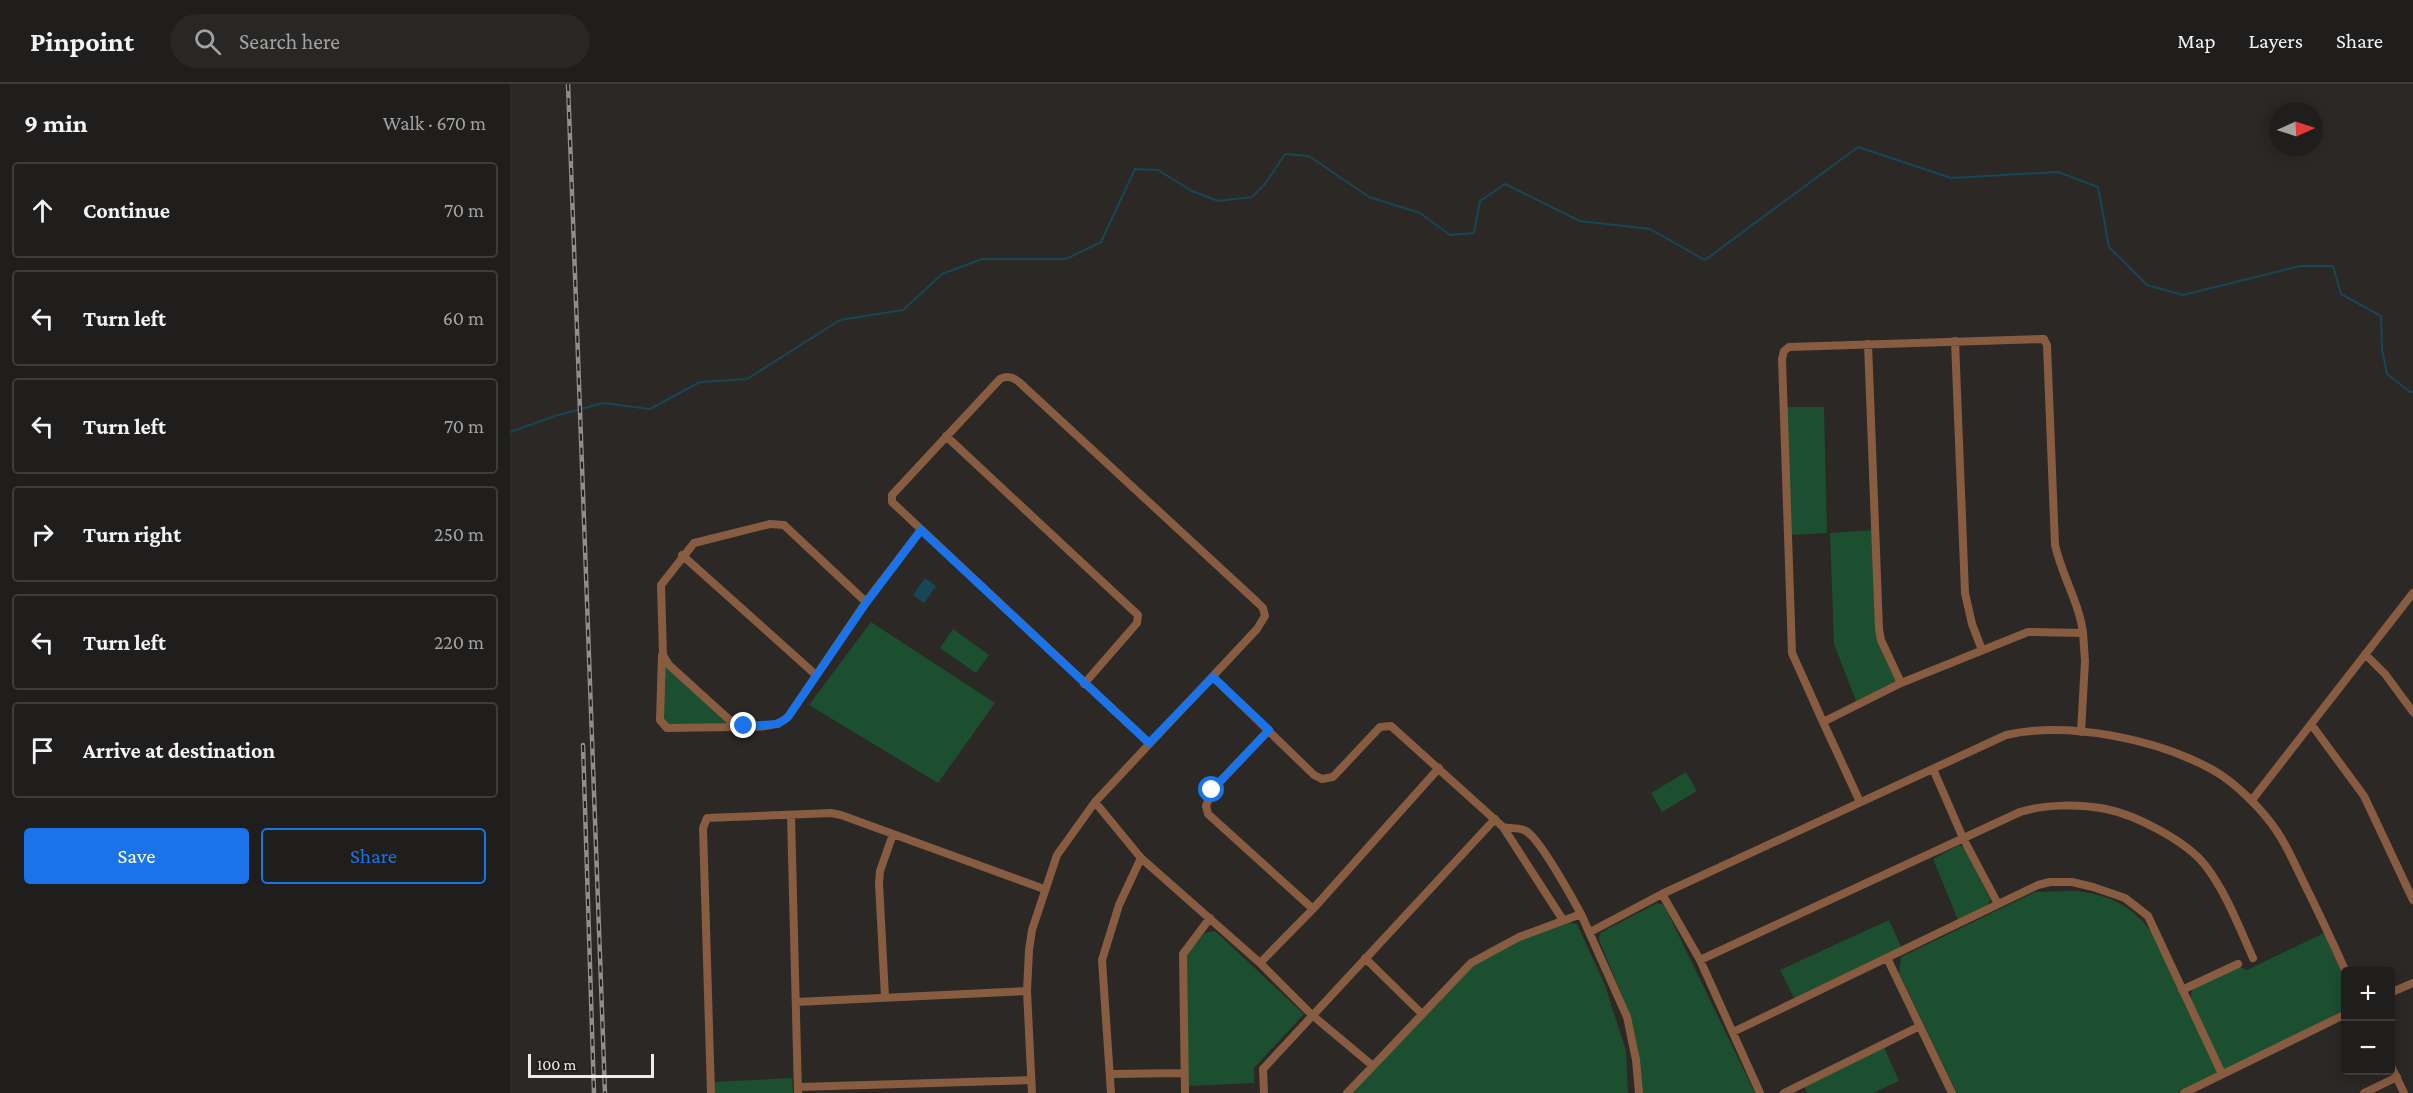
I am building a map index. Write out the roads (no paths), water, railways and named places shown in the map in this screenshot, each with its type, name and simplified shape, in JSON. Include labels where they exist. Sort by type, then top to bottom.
[{"type":"street","points":[[1860,802],[1792,653],[1782,354],[1793,346],[2043,338],[2046,341],[2055,545],[2060,565],[2078,606],[2083,633],[2085,661],[2081,732]]},
{"type":"street","points":[[1955,341],[1965,593],[1972,624],[1982,650]]},
{"type":"street","points":[[1868,344],[1879,629],[1881,640],[1901,684]]},
{"type":"street","points":[[1032,1093],[1027,991],[1032,930],[1057,855],[1095,802],[1213,677],[1262,623],[1265,616],[1263,608],[1019,382],[1010,377],[1000,379],[892,495],[894,505],[1149,743]]},
{"type":"street","points":[[946,436],[1138,615],[1137,623],[1084,684]]},
{"type":"street","points":[[866,603],[784,525],[770,524],[698,541],[682,555],[661,585],[660,720],[668,728],[744,726],[784,722],[866,603],[921,530]]},
{"type":"street","points":[[682,555],[816,675]]},
{"type":"street","points":[[2252,800],[2413,593]]},
{"type":"street","points":[[1824,723],[1901,684],[2032,631],[2083,633]]},
{"type":"street","points":[[662,652],[669,665],[730,721],[744,726]]},
{"type":"street","points":[[2365,654],[2385,674],[2413,712]]},
{"type":"street","points":[[1213,677],[1314,775],[1322,779],[1333,777],[1384,726],[1394,728],[1503,827],[1563,920]]},
{"type":"street","points":[[2311,724],[2364,796],[2410,885],[2413,900]]},
{"type":"street","points":[[1269,730],[1212,790],[1206,806],[1208,814],[1313,909]]},
{"type":"street","points":[[1590,932],[1662,894],[2006,735],[2020,732],[2081,732],[2129,739],[2177,754],[2214,771],[2252,800],[2278,832],[2344,967]]},
{"type":"street","points":[[1260,963],[1313,909],[1439,768]]},
{"type":"street","points":[[1933,769],[1963,838],[1998,904]]},
{"type":"street","points":[[1095,802],[1141,858],[1260,963],[1312,1015],[1373,1066]]},
{"type":"street","points":[[1700,960],[2020,812],[2045,807],[2106,809],[2178,840],[2205,865],[2221,890],[2253,958]]},
{"type":"street","points":[[711,1093],[704,820],[710,816],[831,813],[851,818],[1044,889]]},
{"type":"street","points":[[791,814],[798,1090],[1031,1080]]},
{"type":"street","points":[[1263,1093],[1263,1069],[1495,819]]},
{"type":"street","points":[[1503,827],[1523,830],[1530,835],[1552,865],[1581,914],[1627,1017],[1636,1059],[1639,1093]]},
{"type":"street","points":[[885,997],[879,883],[880,871],[893,834]]},
{"type":"street","points":[[1111,1093],[1102,960],[1119,905],[1141,858]]},
{"type":"street","points":[[1733,1032],[2038,885],[2050,882],[2072,882],[2125,898],[2148,916],[2222,1074]]},
{"type":"street","points":[[1662,894],[1700,960],[1760,1093]]},
{"type":"street","points":[[1347,1093],[1471,963],[1519,937],[1581,914]]},
{"type":"street","points":[[1185,1093],[1183,954],[1210,918]]},
{"type":"street","points":[[1365,958],[1422,1014]]},
{"type":"street","points":[[1887,958],[1951,1093]]},
{"type":"street","points":[[2182,990],[2238,964]]},
{"type":"street","points":[[2395,991],[2413,983]]},
{"type":"street","points":[[796,1002],[1027,991]]},
{"type":"street","points":[[2184,1093],[2341,1016]]},
{"type":"street","points":[[1784,1093],[1920,1026]]},
{"type":"street","points":[[1111,1074],[1184,1073]]},
{"type":"street","points":[[2395,1073],[2404,1093]]},
{"type":"street","points":[[2364,1093],[2397,1077]]},
{"type":"water","points":[[925,578],[936,586],[924,603],[913,595]]},
{"type":"waterway","points":[[510,432],[555,416],[603,403],[650,409],[700,382],[747,379],[840,320],[903,310],[942,274],[982,259],[1066,259],[1101,242],[1135,169],[1158,170],[1192,191],[1218,201],[1252,197],[1265,184],[1285,154],[1309,156],[1369,197],[1420,213],[1450,235],[1474,233],[1480,201],[1505,184],[1580,221],[1650,229],[1705,260],[1858,147],[1951,178],[2058,172],[2098,187],[2109,247],[2147,285],[2183,295],[2300,266],[2333,266],[2341,294],[2381,316],[2382,349],[2387,374],[2413,392]]},
{"type":"railway","points":[[568,84],[605,1093]]},
{"type":"railway","points":[[583,745],[594,1093]]}]
